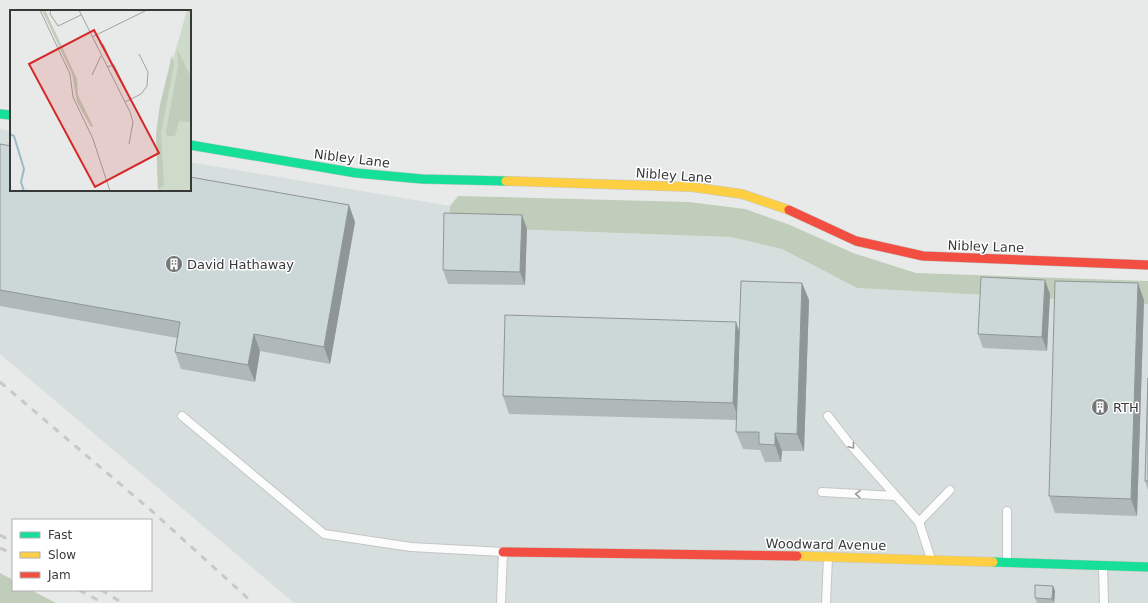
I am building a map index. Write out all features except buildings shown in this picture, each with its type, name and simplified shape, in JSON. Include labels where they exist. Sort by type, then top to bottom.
[{"type":"street","points":[[0,114],[10,115]]},
{"type":"street","name":"Nibley Lane","points":[[191,146],[356,173],[422,179],[692,188],[742,194],[792,211],[856,242],[923,256],[1148,265]]},
{"type":"street","name":"Woodward Avenue","points":[[503,552],[828,556],[1148,567]]},
{"type":"lane","points":[[182,416],[324,534],[411,547],[503,552],[501,603]]},
{"type":"lane","points":[[828,416],[895,496],[919,522],[932,560]]},
{"type":"lane","points":[[919,522],[950,490]]},
{"type":"lane","points":[[822,492],[895,496]]},
{"type":"lane","points":[[1007,511],[1007,562]]},
{"type":"lane","points":[[826,603],[828,556]]},
{"type":"lane","points":[[1104,566],[1104,603]]},
{"type":"shaded area","points":[[0,129],[10,131],[10,191],[191,191],[191,162],[450,206],[449,227],[731,237],[782,249],[857,288],[1148,304],[1148,603],[294,603],[0,354]]},
{"type":"green space","points":[[458,196],[689,202],[745,209],[790,225],[853,253],[916,273],[1148,281],[1148,304],[857,288],[782,249],[731,237],[449,227],[450,206]]},
{"type":"green space","points":[[0,573],[12,579],[12,591],[33,591],[56,603],[0,603]]},
{"type":"railway","points":[[0,382],[153,512],[253,603]]},
{"type":"railway","points":[[0,535],[12,541]]},
{"type":"railway","points":[[0,548],[12,554]]},
{"type":"railway","points":[[81,591],[103,603]]},
{"type":"railway","points":[[103,591],[123,603]]},
{"type":"traffic: fast","points":[[0,114],[10,115]]},
{"type":"traffic: fast","points":[[191,145],[356,173],[422,179],[506,181]]},
{"type":"traffic: fast","points":[[993,562],[1148,567]]},
{"type":"traffic: slow","points":[[506,181],[692,187],[742,194],[789,210]]},
{"type":"traffic: slow","points":[[797,556],[993,562]]},
{"type":"traffic: jam","points":[[789,210],[856,241],[923,256],[1148,265]]},
{"type":"traffic: jam","points":[[503,552],[797,556]]},
{"type":"place","name":"David Hathaway","points":[[174,264]]},
{"type":"place","name":"RTH","points":[[1100,407]]}]
